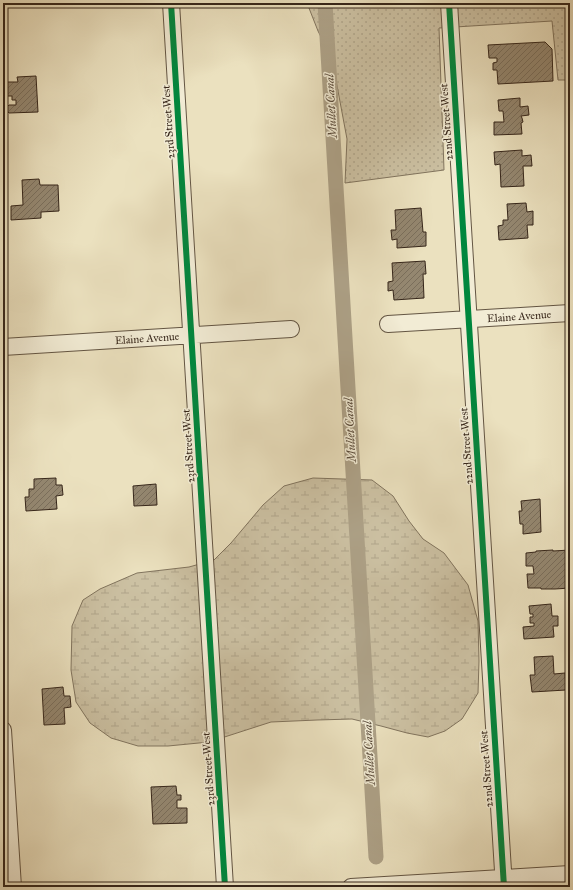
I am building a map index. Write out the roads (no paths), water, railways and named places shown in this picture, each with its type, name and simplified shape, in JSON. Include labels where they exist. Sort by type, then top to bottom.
[{"type":"street","name":"23rd Street West","points":[[170,3],[225,887]]},
{"type":"street","name":"22nd Street West","points":[[449,3],[504,883]]},
{"type":"street","name":"Elaine Avenue","points":[[388,324],[570,313]]},
{"type":"street","name":"Elaine Avenue","points":[[3,347],[291,329]]},
{"type":"street","points":[[3,730],[13,887]]},
{"type":"street","points":[[351,887],[504,883],[570,874]]},
{"type":"waterway","name":"Mullet Canal","points":[[325,3],[376,857]]}]
